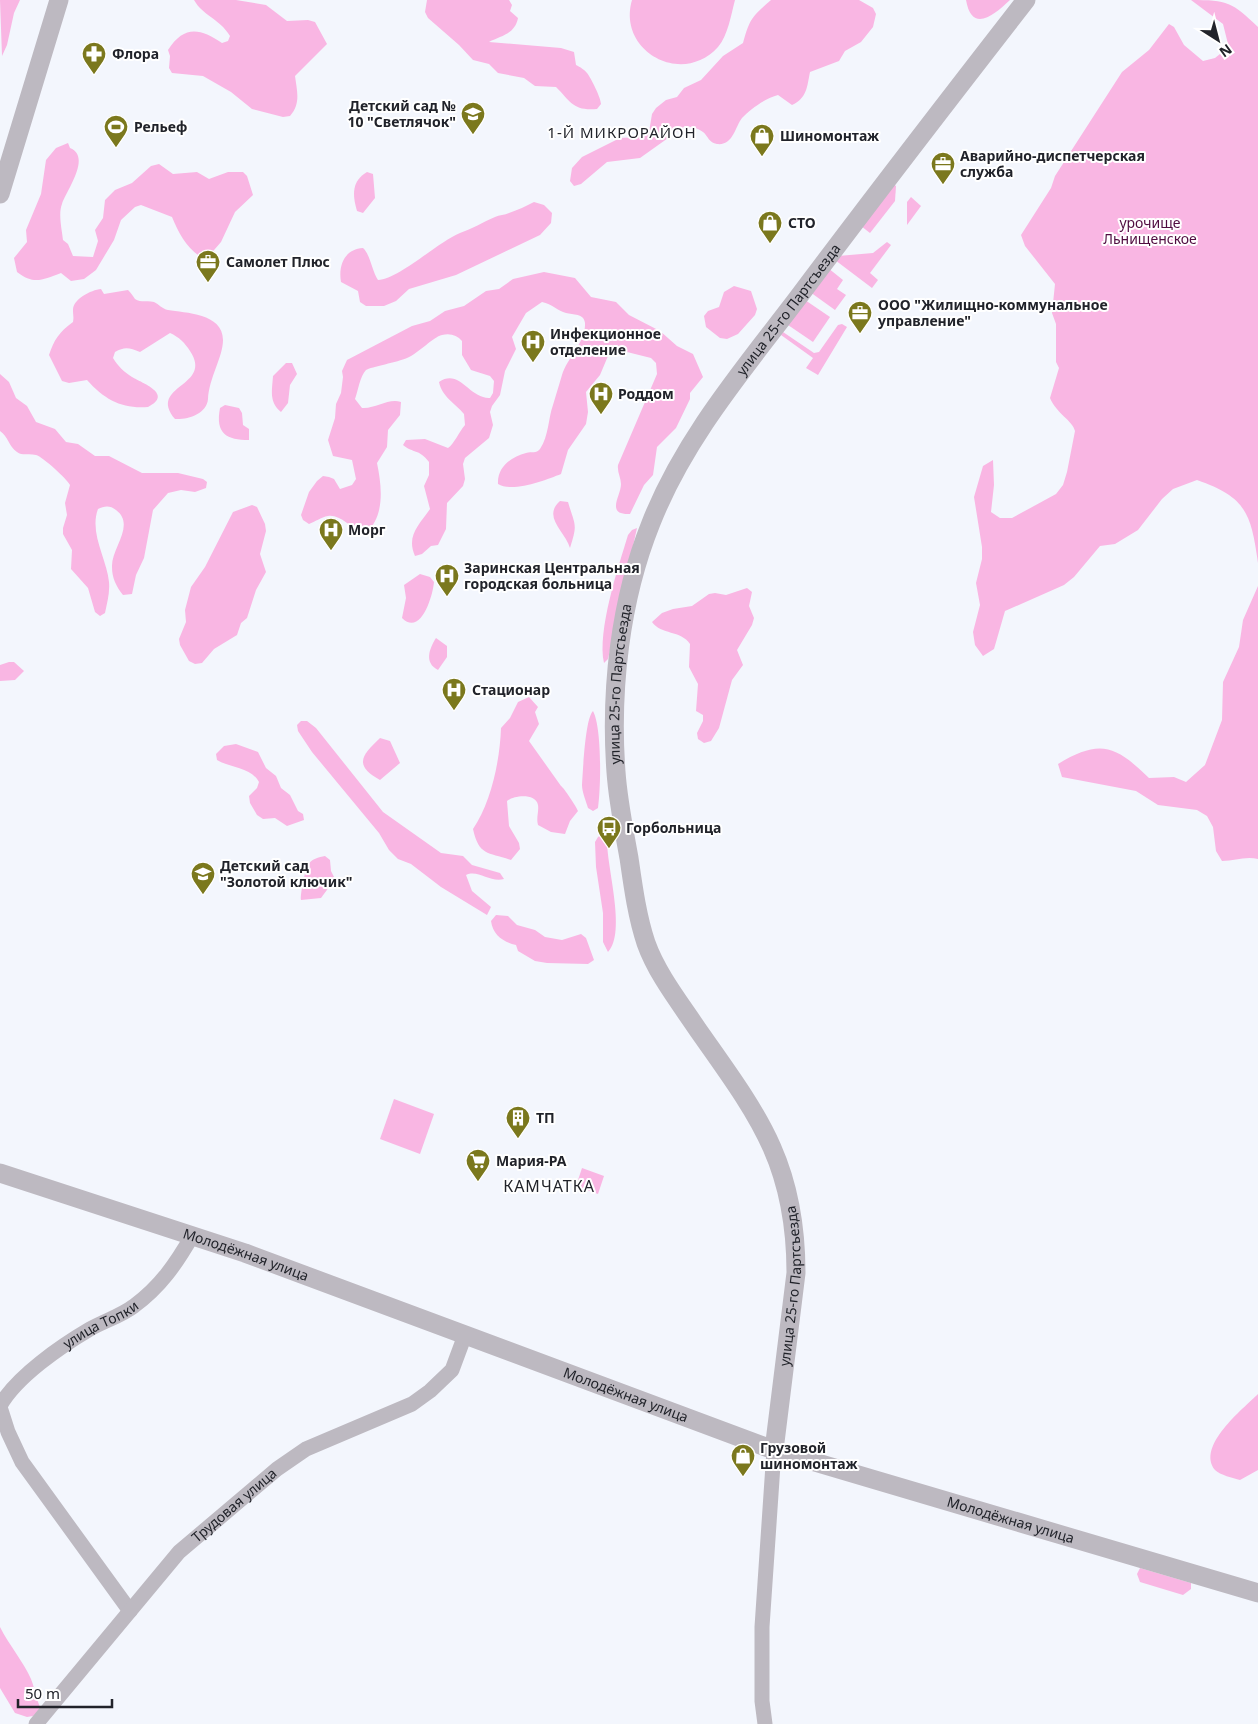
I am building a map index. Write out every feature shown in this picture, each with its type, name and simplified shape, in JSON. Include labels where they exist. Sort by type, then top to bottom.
[{"type":"street","points":[[0,194],[59,0]]},
{"type":"street","name":"улица 25-го Партсъезда","points":[[774,1450],[796,1273],[796,1245],[791,1206],[781,1167],[762,1124],[662,974],[648,947],[640,922],[616,772],[615,714],[618,660],[625,616],[650,525],[672,475],[701,426],[890,174],[1026,0]]},
{"type":"street","name":"Молодёжная улица","points":[[0,1173],[245,1253],[774,1450],[1258,1593]]},
{"type":"street","name":"улица Топки","points":[[130,1611],[22,1462],[8,1432],[0,1406],[7,1393],[41,1364],[89,1330],[133,1307],[155,1288],[174,1267],[192,1236]]},
{"type":"street","name":"Трудовая улица","points":[[36,1724],[179,1552],[277,1469],[306,1449],[412,1404],[436,1386],[452,1370],[465,1335]]},
{"type":"street","points":[[765,1724],[762,1701],[762,1627],[774,1450]]},
{"type":"green space","points":[[0,0],[20,0],[14,13],[7,45],[2,56]]},
{"type":"green space","points":[[194,0],[236,0],[266,5],[287,21],[308,20],[315,22],[327,44],[295,76],[297,102],[290,116],[283,117],[252,109],[231,92],[203,76],[172,73],[169,68],[170,56],[168,50],[180,36],[186,33],[199,32],[207,34],[222,43],[228,41],[230,36]]},
{"type":"green space","points":[[427,0],[509,0],[512,5],[510,11],[518,18],[514,28],[507,34],[489,42],[561,48],[574,52],[576,65],[589,76],[598,93],[601,104],[597,109],[577,107],[556,87],[535,86],[524,78],[498,73],[489,64],[473,60],[428,18],[425,12]]},
{"type":"green space","points":[[632,0],[735,0],[727,31],[718,47],[703,59],[687,64],[671,63],[656,58],[643,48],[634,34],[630,18]]},
{"type":"green space","points":[[771,0],[859,0],[873,8],[876,14],[873,27],[861,42],[845,51],[839,61],[810,72],[806,92],[801,99],[792,105],[778,95],[763,101],[742,118],[730,139],[722,144],[714,143],[701,131],[685,126],[640,158],[607,162],[581,184],[574,186],[570,181],[572,168],[582,157],[620,138],[638,137],[649,132],[652,114],[656,108],[666,100],[677,97],[684,88],[701,80],[723,56],[743,43],[753,18]]},
{"type":"green space","points":[[966,0],[1010,0],[991,16],[978,19],[969,10]]},
{"type":"green space","name":"урочище Льнищенское","points":[[1191,0],[1229,4],[1242,12],[1258,27],[1258,563],[1249,519],[1243,509],[1226,493],[1197,480],[1173,489],[1162,499],[1138,530],[1115,544],[1100,546],[1074,577],[1064,585],[1005,611],[994,649],[983,656],[975,645],[973,632],[980,605],[976,583],[982,559],[982,547],[974,497],[983,466],[993,460],[994,485],[991,512],[1000,518],[1012,518],[1056,494],[1063,485],[1075,431],[1074,427],[1056,408],[1050,398],[1059,368],[1056,362],[1056,324],[1052,313],[1055,284],[1025,246],[1021,235],[1051,188],[1055,176],[1122,72],[1149,50],[1169,24],[1174,27],[1184,45],[1203,61],[1215,58],[1225,50],[1228,44],[1223,24]]},
{"type":"green space","points":[[68,143],[79,159],[76,174],[62,204],[60,217],[63,240],[68,244],[73,256],[93,257],[98,241],[95,230],[103,218],[105,200],[115,190],[132,183],[151,166],[159,164],[173,174],[197,172],[209,179],[228,172],[243,172],[247,176],[253,195],[235,212],[221,242],[208,257],[202,258],[187,245],[172,217],[141,205],[135,207],[121,220],[114,240],[96,270],[84,279],[71,281],[61,273],[38,280],[28,279],[17,272],[14,258],[27,242],[26,230],[41,194],[46,160],[56,148]]},
{"type":"green space","points":[[367,172],[373,174],[375,198],[363,213],[357,211],[354,188],[358,180]]},
{"type":"green space","points":[[892,183],[896,186],[895,201],[870,233],[861,226]]},
{"type":"green space","points":[[911,197],[921,206],[907,225],[907,202]]},
{"type":"green space","points":[[534,202],[544,205],[552,213],[551,223],[540,235],[456,275],[409,289],[396,301],[384,306],[366,306],[360,302],[358,291],[341,282],[342,264],[347,255],[352,251],[363,248],[378,280],[387,278],[397,274],[451,238],[495,217]]},
{"type":"green space","points":[[887,242],[891,245],[870,273],[878,280],[872,288],[835,260],[838,256],[873,253]]},
{"type":"green space","points":[[828,268],[843,280],[837,289],[846,295],[835,310],[810,292]]},
{"type":"green space","points":[[544,272],[575,278],[591,297],[616,302],[629,315],[660,331],[677,346],[693,354],[703,377],[690,393],[690,399],[676,428],[657,447],[653,475],[644,485],[630,514],[622,513],[616,508],[621,484],[618,465],[657,374],[656,363],[651,358],[619,350],[608,356],[600,375],[586,392],[588,412],[586,424],[568,450],[561,474],[520,486],[512,487],[498,484],[502,468],[510,460],[540,449],[545,438],[551,410],[564,369],[583,337],[585,330],[583,317],[563,312],[542,302],[526,313],[512,337],[516,349],[505,371],[500,395],[490,412],[493,425],[489,438],[465,458],[463,464],[465,479],[463,486],[447,503],[446,529],[438,545],[431,546],[422,554],[415,556],[412,542],[413,537],[430,509],[424,486],[429,475],[429,462],[419,453],[403,445],[406,440],[425,439],[448,448],[465,425],[464,414],[446,396],[439,382],[453,379],[459,381],[476,394],[490,398],[493,393],[494,381],[490,376],[471,370],[462,355],[462,341],[451,334],[438,336],[407,358],[373,367],[366,370],[362,376],[355,399],[362,408],[391,401],[401,402],[400,415],[388,430],[387,447],[377,463],[381,501],[372,526],[366,533],[360,534],[337,517],[323,517],[309,524],[303,520],[301,515],[309,492],[323,476],[334,479],[340,489],[352,485],[356,479],[352,460],[333,456],[328,440],[335,418],[336,404],[341,393],[342,371],[347,360],[412,326],[430,321],[445,311],[464,306],[486,291],[499,289],[513,279]]},
{"type":"green space","points":[[734,286],[751,291],[757,309],[755,315],[738,334],[727,339],[720,338],[706,327],[704,316],[708,311],[719,307],[724,292]]},
{"type":"green space","points":[[101,289],[104,294],[128,290],[137,300],[154,302],[168,310],[202,316],[217,324],[223,340],[222,347],[204,409],[196,415],[175,419],[169,408],[169,399],[194,372],[195,363],[186,345],[170,333],[140,352],[125,348],[115,352],[113,358],[126,373],[154,389],[157,393],[158,398],[148,407],[122,405],[114,402],[100,393],[87,380],[69,383],[62,381],[49,355],[53,345],[64,329],[73,322],[73,310],[76,302],[88,293]]},
{"type":"green space","points":[[805,300],[830,317],[813,342],[788,325]]},
{"type":"green space","points":[[842,324],[847,327],[818,375],[806,368],[813,358],[781,335],[783,332],[814,353],[819,352],[838,325]]},
{"type":"green space","points":[[286,363],[292,363],[297,374],[290,385],[288,403],[281,412],[273,400],[273,376]]},
{"type":"green space","points":[[0,374],[9,382],[16,398],[27,406],[36,422],[55,429],[66,442],[78,444],[95,456],[109,456],[142,473],[178,473],[203,479],[207,482],[206,488],[195,492],[181,490],[168,493],[153,510],[144,558],[136,575],[132,594],[123,595],[115,582],[112,571],[115,552],[123,530],[122,516],[112,507],[98,509],[96,518],[97,537],[108,573],[109,586],[105,613],[100,616],[95,612],[88,588],[71,569],[72,550],[63,534],[67,515],[65,503],[70,485],[54,468],[36,455],[17,452],[0,431]]},
{"type":"green space","points":[[225,405],[239,408],[242,413],[243,425],[249,429],[249,440],[234,439],[224,434],[221,430],[219,424],[220,408]]},
{"type":"green space","points":[[560,501],[568,502],[574,521],[575,529],[570,548],[554,518],[555,507]]},
{"type":"green space","points":[[252,505],[257,507],[265,524],[266,531],[260,554],[266,572],[256,590],[247,618],[241,623],[237,635],[214,649],[202,663],[195,664],[189,661],[180,645],[179,639],[186,622],[185,610],[191,587],[205,567],[233,512]]},
{"type":"green space","points":[[637,528],[608,659],[604,663],[603,634],[610,599],[628,535]]},
{"type":"green space","points":[[420,574],[430,577],[434,582],[433,588],[425,612],[415,622],[409,622],[402,618],[406,598],[404,585]]},
{"type":"green space","points":[[1258,586],[1258,859],[1222,861],[1216,851],[1213,827],[1207,816],[1197,810],[1158,805],[1136,791],[1062,777],[1058,764],[1085,751],[1106,749],[1126,758],[1149,778],[1174,777],[1186,782],[1205,765],[1222,720],[1223,682],[1239,647],[1243,620]]},
{"type":"green space","points":[[747,588],[752,592],[749,606],[754,618],[752,625],[737,650],[743,665],[732,680],[719,728],[711,741],[704,743],[698,739],[697,733],[703,721],[703,715],[696,711],[698,684],[689,667],[690,644],[682,636],[660,629],[652,622],[662,613],[692,606],[709,594],[726,595]]},
{"type":"green space","points":[[436,638],[447,646],[447,657],[438,670],[429,660],[431,647]]},
{"type":"green space","points":[[14,662],[24,671],[15,680],[0,681],[0,665]]},
{"type":"green space","points":[[529,697],[538,707],[535,712],[539,724],[529,741],[578,811],[570,821],[565,834],[551,832],[538,825],[538,805],[533,798],[519,796],[507,801],[509,826],[519,843],[520,849],[511,860],[490,854],[482,849],[475,838],[473,829],[490,794],[499,754],[501,728],[510,718],[518,702]]},
{"type":"green space","points":[[593,711],[598,730],[600,786],[598,808],[593,811],[588,808],[582,785],[586,734]]},
{"type":"green space","points":[[301,721],[307,721],[316,728],[383,812],[441,853],[463,856],[472,865],[500,873],[504,879],[499,880],[475,874],[466,875],[472,891],[491,907],[487,915],[441,887],[411,864],[398,859],[389,850],[379,833],[312,752],[298,731],[297,725]]},
{"type":"green space","points":[[380,738],[390,741],[400,763],[380,780],[366,770],[363,760]]},
{"type":"green space","points":[[236,744],[258,752],[266,768],[276,776],[281,788],[290,795],[298,811],[303,814],[304,820],[287,826],[275,818],[263,819],[257,815],[250,803],[249,796],[257,788],[259,782],[251,773],[217,760],[216,754],[224,746]]},
{"type":"green space","points":[[604,833],[607,838],[616,915],[616,930],[613,943],[608,952],[603,942],[603,913],[596,867],[595,842]]},
{"type":"green space","points":[[325,856],[330,860],[331,871],[335,879],[321,898],[301,900],[303,882],[309,863]]},
{"type":"green space","points":[[496,915],[508,916],[517,925],[535,930],[545,937],[562,940],[581,934],[586,938],[594,960],[588,964],[535,961],[518,951],[516,945],[503,940],[496,934],[491,921]]},
{"type":"green space","points":[[394,1099],[434,1114],[420,1154],[380,1139]]},
{"type":"green space","points":[[582,1168],[604,1176],[598,1194],[576,1186]]},
{"type":"green space","points":[[1258,1394],[1258,1470],[1240,1480],[1215,1470],[1211,1460],[1212,1450],[1216,1439],[1233,1418]]},
{"type":"green space","points":[[1140,1568],[1191,1583],[1191,1589],[1183,1595],[1140,1582],[1137,1574]]},
{"type":"green space","points":[[0,1627],[31,1679],[41,1709],[33,1716],[27,1717],[15,1713],[0,1688]]},
{"type":"place","name":"Флора","points":[[94,75]]},
{"type":"place","name":"Детский сад № 10 \"Светлячок\"","points":[[473,135]]},
{"type":"place","name":"Рельеф","points":[[116,148]]},
{"type":"place","name":"Шиномонтаж","points":[[762,157]]},
{"type":"place","name":"Аварийно-диспетчерская служба","points":[[943,185]]},
{"type":"place","name":"СТО","points":[[770,244]]},
{"type":"place","name":"Самолет Плюс","points":[[208,283]]},
{"type":"place","name":"ООО \"Жилищно-коммунальное управление\"","points":[[860,334]]},
{"type":"place","name":"Инфекционное отделение","points":[[533,363]]},
{"type":"place","name":"Роддом","points":[[601,415]]},
{"type":"place","name":"Морг","points":[[331,551]]},
{"type":"place","name":"Заринская Центральная городская больница","points":[[447,597]]},
{"type":"place","name":"Стационар","points":[[454,711]]},
{"type":"place","name":"Горбольница","points":[[609,849]]},
{"type":"place","name":"Детский сад \"Золотой ключик\"","points":[[203,895]]},
{"type":"place","name":"ТП","points":[[518,1139]]},
{"type":"place","name":"Мария-РА","points":[[478,1182]]},
{"type":"place","name":"Грузовой шиномонтаж","points":[[743,1477]]},
{"type":"district","name":"1-Й МИКРОРАЙОН","points":[[622,133]]},
{"type":"district","name":"КАМЧАТКА","points":[[549,1186]]}]
